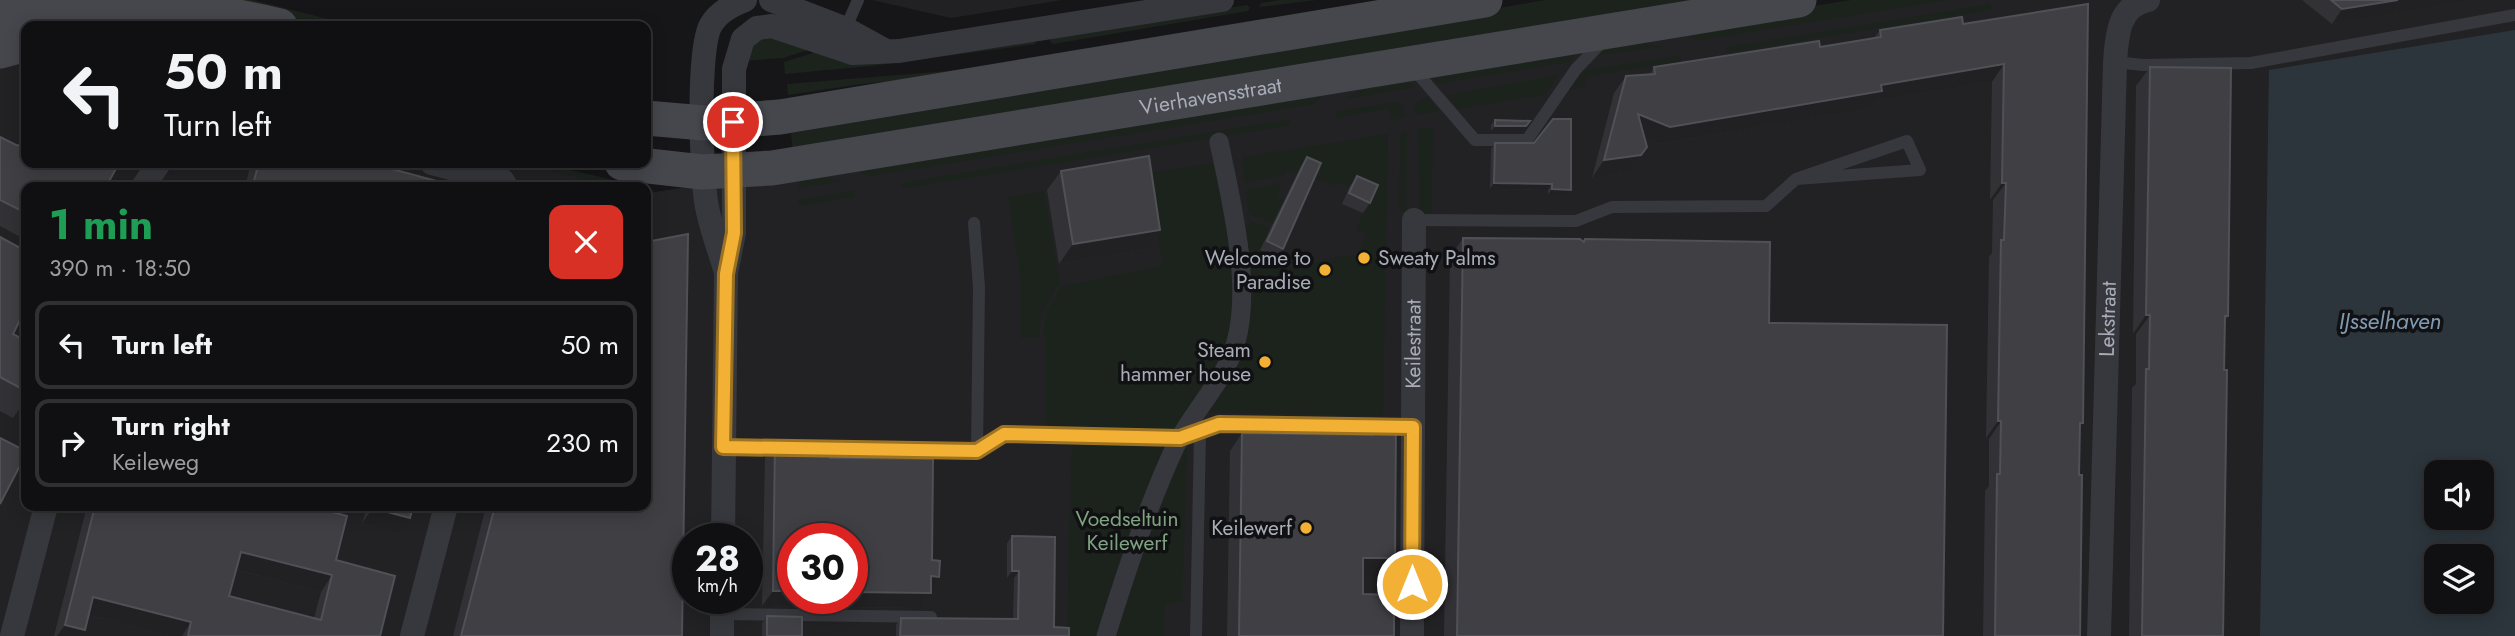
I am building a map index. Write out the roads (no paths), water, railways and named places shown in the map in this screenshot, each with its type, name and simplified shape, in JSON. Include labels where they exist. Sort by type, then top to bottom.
[{"type":"main road","points":[[651,118],[718,123],[818,111],[1485,0]]},
{"type":"main road","name":"Vierhavensstraat","points":[[651,166],[719,172],[1611,32],[1798,0]]},
{"type":"main road","points":[[0,16],[71,4],[122,3],[234,15],[259,21]]},
{"type":"main road","points":[[0,51],[21,45]]},
{"type":"street","points":[[718,123],[702,85],[707,35],[721,7],[745,0]]},
{"type":"street","points":[[771,0],[841,39]]},
{"type":"street","points":[[723,523],[726,274],[707,208],[719,172],[718,123],[743,39],[751,31],[772,26],[887,51],[1222,0]]},
{"type":"street","name":"Lekstraat","points":[[2099,636],[2115,62],[2122,20],[2139,3]]},
{"type":"street","points":[[1106,636],[1129,563],[1180,438],[1194,411],[1226,366],[1237,341],[1240,264],[1219,142]]},
{"type":"street","points":[[452,168],[504,182]]},
{"type":"street","name":"Keilestraat","points":[[1412,636],[1413,220]]},
{"type":"street","points":[[12,636],[45,511]]},
{"type":"street","points":[[412,636],[445,511]]},
{"type":"lane","points":[[841,39],[858,0]]},
{"type":"lane","points":[[2115,62],[2143,65],[2251,63],[2515,15]]},
{"type":"lane","points":[[1410,64],[1475,140],[1527,140],[1576,69],[1611,32]]},
{"type":"lane","points":[[1413,220],[1576,222],[1612,207],[1766,206],[1796,179],[1907,141],[1920,170],[1796,179]]},
{"type":"lane","points":[[974,223],[979,287],[977,451]]},
{"type":"lane","points":[[723,447],[977,451],[1004,434],[1180,438],[1219,424],[1413,427]]},
{"type":"lane","points":[[1196,636],[1200,431]]},
{"type":"lane","points":[[722,616],[931,617]]},
{"type":"water","name":"IJsselhaven","points":[[2515,30],[2515,636],[2260,636],[2269,70]]},
{"type":"place","name":"Sweaty Palms","points":[[1364,258]]},
{"type":"place","name":"Welcome to Paradise","points":[[1325,270]]},
{"type":"place","name":"Steam hammer house","points":[[1265,362]]},
{"type":"place","name":"Keilewerf","points":[[1306,528]]},
{"type":"park label","name":"Voedseltuin Keilewerf","points":[[1127,531]]}]
